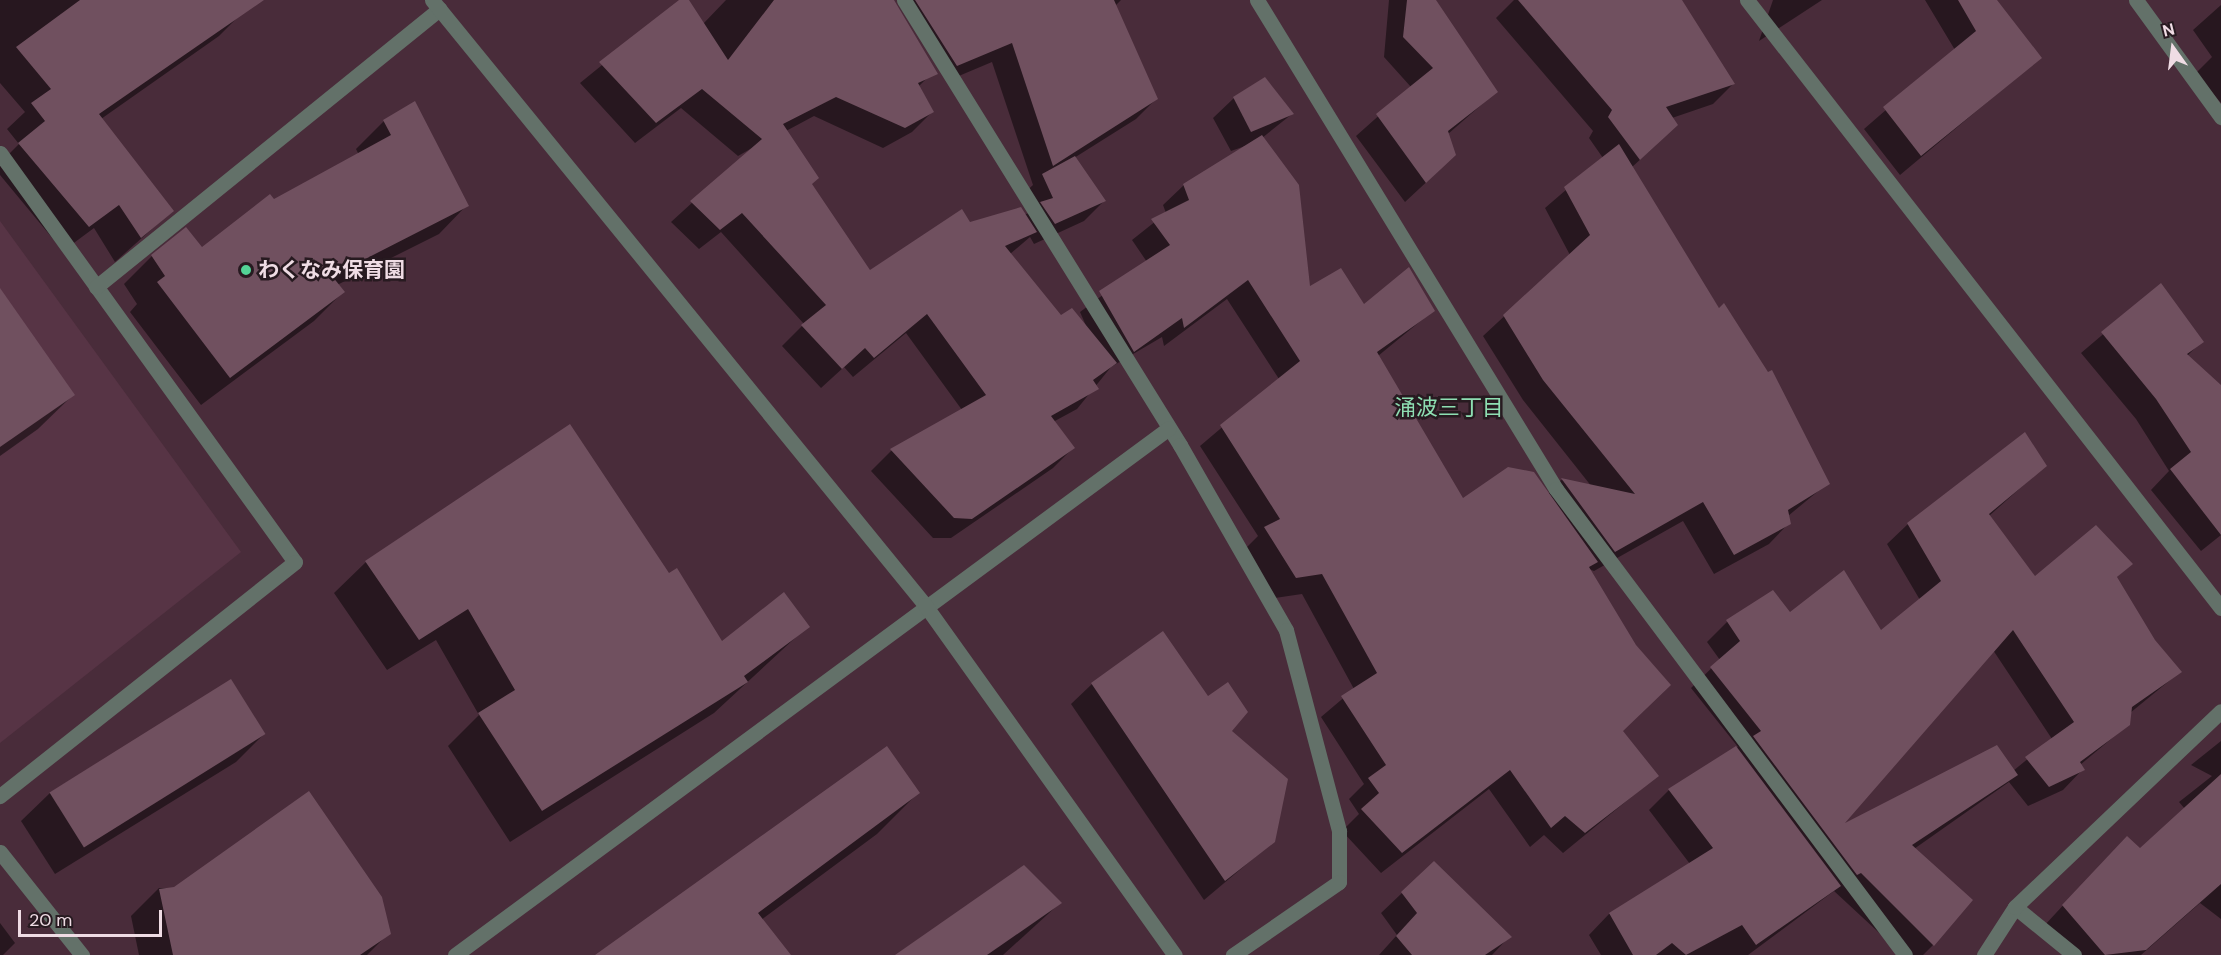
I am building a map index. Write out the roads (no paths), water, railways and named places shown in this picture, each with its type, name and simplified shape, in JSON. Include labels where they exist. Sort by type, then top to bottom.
[{"type":"street","points":[[904,0],[1169,428],[1286,630],[1339,831],[1339,882],[1233,955]]},
{"type":"street","points":[[1257,0],[1556,489],[1905,955]]},
{"type":"street","points":[[1747,0],[2221,608]]},
{"type":"street","points":[[2136,0],[2221,117]]},
{"type":"street","points":[[96,287],[436,4],[925,605],[1175,955]]},
{"type":"street","points":[[0,153],[295,562],[0,796]]},
{"type":"street","points":[[454,955],[925,605],[1169,428]]},
{"type":"street","points":[[1984,955],[2015,906],[2221,711]]},
{"type":"street","points":[[0,852],[82,955]]},
{"type":"street","points":[[2015,906],[2074,955]]},
{"type":"place","name":"わくなみ保育園","points":[[246,270]]},
{"type":"district","name":"涌波三丁目","points":[[1449,408]]}]
